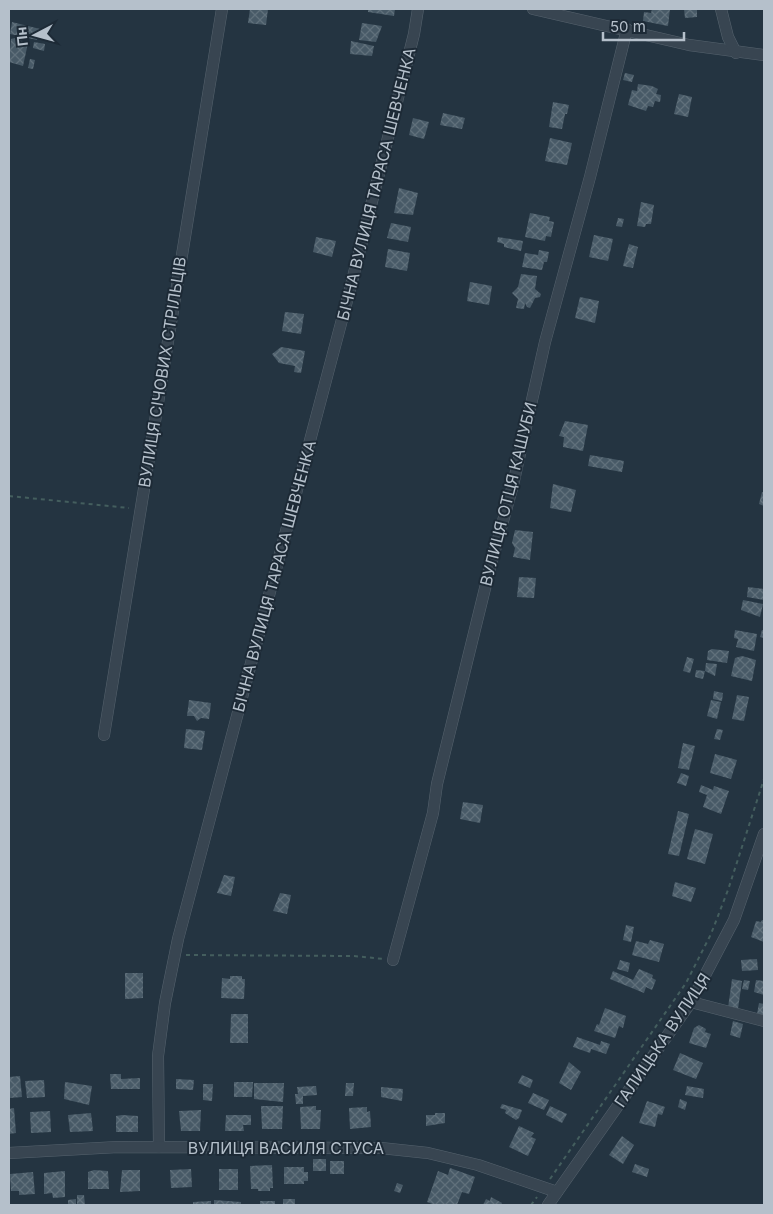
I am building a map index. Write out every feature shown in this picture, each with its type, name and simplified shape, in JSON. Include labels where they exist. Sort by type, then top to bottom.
[{"type":"street","name":"ВУЛИЦЯ СІЧОВИХ СТРІЛЬЦІВ","points":[[104,735],[222,9]]},
{"type":"street","name":"БІЧНА ВУЛИЦЯ ТАРАСА ШЕВЧЕНКА","points":[[159,1147],[158,1056],[165,1003],[175,954],[348,297],[414,34],[418,9]]},
{"type":"street","points":[[533,9],[689,44],[736,53],[764,55]]},
{"type":"street","points":[[721,9],[728,37],[736,53]]},
{"type":"street","name":"ВУЛИЦЯ ОТЦЯ КАШУБИ","points":[[394,960],[432,813],[437,784],[512,485],[545,342],[590,177],[626,29]]},
{"type":"street","name":"ГАЛИЦЬКА ВУЛИЦЯ","points":[[548,1205],[691,1002],[734,920],[764,834]]},
{"type":"street","points":[[691,1002],[764,1021]]},
{"type":"street","name":"ВУЛИЦЯ ВАСИЛЯ СТУСА","points":[[9,1153],[118,1147],[381,1148],[428,1153],[478,1165],[557,1192]]},
{"type":"path","points":[[9,496],[141,509]]},
{"type":"path","points":[[531,1205],[686,983],[711,934],[728,890],[764,779]]},
{"type":"path","points":[[175,954],[267,957],[354,956],[394,960]]},
{"type":"building","points":[[250,9],[268,9],[266,25],[248,23]]},
{"type":"building","points":[[368,9],[395,9],[394,16],[368,12]]},
{"type":"building","points":[[652,9],[670,9],[668,26],[643,21],[644,12],[651,13]]},
{"type":"building","points":[[684,9],[697,9],[697,17],[685,18]]},
{"type":"building","points":[[12,22],[40,29],[37,40],[10,34]]},
{"type":"building","points":[[362,23],[382,26],[376,42],[359,40]]},
{"type":"building","points":[[15,38],[28,43],[23,66],[9,62],[11,39]]},
{"type":"building","points":[[351,41],[374,46],[372,56],[350,54]]},
{"type":"building","points":[[34,42],[45,44],[44,51],[33,48]]},
{"type":"building","points":[[30,59],[35,60],[33,69],[28,68]]},
{"type":"building","points":[[625,73],[634,75],[632,82],[623,80]]},
{"type":"building","points":[[638,84],[658,89],[656,94],[661,95],[660,102],[655,101],[653,107],[648,106],[646,111],[628,105],[632,90],[637,91]]},
{"type":"building","points":[[679,94],[692,97],[688,117],[674,114]]},
{"type":"building","points":[[553,102],[569,105],[562,129],[549,127]]},
{"type":"building","points":[[443,113],[465,118],[462,129],[440,125]]},
{"type":"building","points":[[413,118],[429,122],[424,139],[409,135]]},
{"type":"building","points":[[550,138],[572,143],[567,165],[545,161]]},
{"type":"building","points":[[399,188],[418,193],[413,215],[394,213]]},
{"type":"building","points":[[641,202],[654,205],[651,224],[646,224],[645,227],[637,226]]},
{"type":"building","points":[[530,213],[550,217],[549,221],[554,222],[551,237],[546,236],[545,241],[525,237]]},
{"type":"building","points":[[618,218],[624,219],[622,227],[616,226]]},
{"type":"building","points":[[391,223],[411,227],[408,242],[387,238]]},
{"type":"building","points":[[594,235],[613,239],[608,261],[589,257]]},
{"type":"building","points":[[316,237],[336,241],[332,257],[313,252]]},
{"type":"building","points":[[498,237],[523,241],[521,251],[504,247],[504,244],[497,242]]},
{"type":"building","points":[[629,244],[638,247],[633,268],[623,266]]},
{"type":"building","points":[[388,249],[410,253],[407,271],[385,267]]},
{"type":"building","points":[[539,250],[549,252],[547,262],[544,262],[542,270],[522,267],[525,253],[538,255]]},
{"type":"building","points":[[521,274],[537,276],[535,289],[541,294],[540,297],[535,298],[530,308],[525,303],[524,309],[516,308],[518,299],[512,293],[518,287]]},
{"type":"building","points":[[470,282],[492,286],[489,305],[467,301]]},
{"type":"building","points":[[580,297],[599,301],[595,323],[575,318]]},
{"type":"building","points":[[285,312],[304,314],[301,334],[282,331]]},
{"type":"building","points":[[281,347],[305,351],[301,373],[294,372],[295,366],[279,363],[272,354]]},
{"type":"building","points":[[565,421],[588,425],[583,451],[563,447],[564,437],[559,436]]},
{"type":"building","points":[[590,455],[624,461],[622,472],[588,466]]},
{"type":"building","points":[[553,484],[576,490],[571,512],[550,508]]},
{"type":"building","points":[[762,492],[764,493],[764,506],[759,504]]},
{"type":"building","points":[[515,530],[533,532],[530,560],[513,557],[515,548],[512,543]]},
{"type":"building","points":[[519,577],[536,578],[534,598],[517,597]]},
{"type":"building","points":[[748,587],[764,589],[764,600],[747,597]]},
{"type":"building","points":[[743,600],[763,604],[760,617],[741,610]]},
{"type":"building","points":[[735,630],[757,634],[754,651],[736,647],[738,639],[734,638]]},
{"type":"building","points":[[762,630],[764,630],[764,638],[760,637]]},
{"type":"building","points":[[712,649],[729,651],[727,663],[707,660],[708,651]]},
{"type":"building","points":[[742,656],[756,660],[752,681],[731,676],[735,658]]},
{"type":"building","points":[[687,657],[694,659],[690,673],[683,671]]},
{"type":"building","points":[[706,663],[717,664],[715,676],[705,671]]},
{"type":"building","points":[[696,670],[705,671],[703,679],[695,677]]},
{"type":"building","points":[[714,691],[723,693],[722,701],[713,699]]},
{"type":"building","points":[[737,695],[749,697],[744,721],[732,719]]},
{"type":"building","points":[[189,700],[211,703],[209,719],[201,718],[197,721],[194,716],[187,716]]},
{"type":"building","points":[[711,700],[721,702],[717,719],[707,716]]},
{"type":"building","points":[[186,729],[205,731],[202,750],[184,748]]},
{"type":"building","points":[[717,729],[723,730],[720,740],[714,739]]},
{"type":"building","points":[[683,743],[695,746],[689,770],[678,768]]},
{"type":"building","points":[[715,754],[737,760],[731,779],[710,773]]},
{"type":"building","points":[[681,773],[689,776],[686,786],[677,783]]},
{"type":"building","points":[[701,785],[713,790],[714,786],[729,791],[721,814],[703,807],[707,795],[699,792]]},
{"type":"building","points":[[463,802],[483,805],[480,823],[460,819]]},
{"type":"building","points":[[678,811],[689,814],[679,856],[668,854]]},
{"type":"building","points":[[695,829],[713,834],[705,864],[687,859]]},
{"type":"building","points":[[224,875],[235,877],[231,896],[217,893]]},
{"type":"building","points":[[675,882],[696,888],[691,902],[672,896]]},
{"type":"building","points":[[280,893],[291,895],[287,914],[273,911]]},
{"type":"building","points":[[764,920],[764,942],[751,937],[756,921],[761,922]]},
{"type":"building","points":[[626,925],[634,927],[631,942],[623,940]]},
{"type":"building","points":[[650,940],[664,944],[659,962],[632,955],[636,941],[648,944]]},
{"type":"building","points":[[757,959],[758,970],[742,971],[741,960]]},
{"type":"building","points":[[620,960],[630,963],[628,972],[617,969]]},
{"type":"building","points":[[639,969],[653,975],[652,978],[656,980],[652,990],[646,987],[644,993],[610,979],[613,971],[633,980]]},
{"type":"building","points":[[125,973],[143,973],[143,998],[125,999]]},
{"type":"building","points":[[230,976],[242,976],[242,979],[245,979],[244,999],[221,998],[222,978],[230,979]]},
{"type":"building","points":[[732,979],[742,981],[738,1009],[728,1008]]},
{"type":"building","points":[[744,980],[750,981],[748,990],[742,989]]},
{"type":"building","points":[[756,980],[764,981],[764,995],[754,992]]},
{"type":"building","points":[[759,1003],[764,1004],[764,1016],[757,1014]]},
{"type":"building","points":[[605,1008],[626,1016],[623,1028],[619,1026],[615,1038],[594,1031],[597,1024],[599,1025]]},
{"type":"building","points":[[231,1014],[248,1014],[248,1043],[230,1043]]},
{"type":"building","points":[[733,1021],[743,1024],[740,1038],[730,1035]]},
{"type":"building","points":[[699,1025],[706,1029],[705,1032],[711,1034],[706,1048],[689,1043],[694,1028]]},
{"type":"building","points":[[577,1037],[600,1045],[601,1041],[610,1044],[606,1054],[591,1049],[590,1053],[573,1047]]},
{"type":"building","points":[[680,1053],[703,1063],[696,1079],[673,1070]]},
{"type":"building","points":[[569,1062],[581,1072],[571,1090],[559,1083]]},
{"type":"building","points":[[110,1074],[121,1074],[121,1079],[140,1078],[140,1089],[111,1089]]},
{"type":"building","points":[[522,1075],[533,1080],[530,1088],[518,1083]]},
{"type":"building","points":[[20,1076],[22,1097],[10,1098],[9,1077]]},
{"type":"building","points":[[176,1079],[194,1080],[193,1090],[176,1089]]},
{"type":"building","points":[[44,1080],[45,1097],[27,1098],[25,1081]]},
{"type":"building","points":[[65,1082],[92,1086],[89,1105],[64,1099]]},
{"type":"building","points":[[234,1082],[253,1082],[252,1097],[234,1097]]},
{"type":"building","points":[[254,1083],[284,1083],[283,1102],[254,1099]]},
{"type":"building","points":[[346,1083],[354,1083],[353,1096],[345,1096]]},
{"type":"building","points":[[203,1084],[213,1084],[212,1101],[203,1100]]},
{"type":"building","points":[[316,1086],[317,1095],[303,1096],[303,1104],[296,1104],[295,1094],[298,1094],[297,1087]]},
{"type":"building","points":[[687,1086],[704,1089],[703,1098],[685,1095]]},
{"type":"building","points":[[381,1087],[403,1089],[402,1101],[381,1097]]},
{"type":"building","points":[[533,1093],[549,1100],[544,1110],[528,1103]]},
{"type":"building","points":[[680,1099],[687,1102],[685,1110],[678,1107]]},
{"type":"building","points":[[647,1101],[665,1107],[662,1115],[658,1114],[655,1127],[639,1123]]},
{"type":"building","points":[[502,1104],[522,1110],[519,1118],[516,1120],[505,1113],[506,1110],[500,1108]]},
{"type":"building","points":[[261,1106],[283,1106],[282,1129],[262,1129]]},
{"type":"building","points":[[316,1106],[316,1110],[321,1110],[320,1129],[301,1129],[300,1107]]},
{"type":"building","points":[[550,1106],[567,1114],[562,1123],[546,1115]]},
{"type":"building","points":[[367,1107],[367,1112],[370,1111],[371,1127],[350,1129],[349,1108]]},
{"type":"building","points":[[14,1108],[16,1133],[9,1134],[9,1109]]},
{"type":"building","points":[[201,1110],[200,1131],[181,1131],[179,1111]]},
{"type":"building","points":[[50,1111],[51,1132],[31,1133],[30,1112]]},
{"type":"building","points":[[91,1113],[93,1131],[70,1132],[68,1115]]},
{"type":"building","points":[[435,1113],[445,1113],[445,1123],[426,1126],[426,1115],[435,1115]]},
{"type":"building","points":[[226,1115],[251,1115],[251,1125],[243,1125],[244,1131],[225,1131]]},
{"type":"building","points":[[116,1116],[138,1116],[138,1132],[116,1132]]},
{"type":"building","points":[[519,1126],[534,1133],[531,1137],[536,1139],[528,1156],[509,1147]]},
{"type":"building","points":[[622,1136],[634,1145],[623,1164],[609,1155]]},
{"type":"building","points":[[313,1159],[326,1159],[326,1171],[313,1171]]},
{"type":"building","points":[[330,1161],[344,1161],[344,1174],[330,1174]]},
{"type":"building","points":[[635,1164],[649,1169],[647,1177],[632,1172]]},
{"type":"building","points":[[272,1165],[273,1188],[270,1188],[270,1191],[251,1189],[250,1166]]},
{"type":"building","points":[[284,1167],[304,1167],[304,1172],[308,1172],[308,1181],[304,1181],[304,1184],[284,1184]]},
{"type":"building","points":[[450,1168],[475,1177],[469,1194],[462,1192],[457,1205],[435,1205],[427,1202],[438,1171],[448,1175]]},
{"type":"building","points":[[191,1169],[192,1187],[171,1188],[170,1170]]},
{"type":"building","points":[[219,1169],[238,1169],[238,1190],[219,1190]]},
{"type":"building","points":[[94,1170],[108,1171],[109,1189],[88,1189],[88,1172]]},
{"type":"building","points":[[122,1170],[140,1170],[140,1191],[120,1192]]},
{"type":"building","points":[[65,1171],[65,1197],[53,1198],[52,1193],[44,1194],[44,1173]]},
{"type":"building","points":[[33,1172],[35,1194],[19,1195],[19,1191],[11,1191],[10,1174]]},
{"type":"building","points":[[397,1183],[403,1185],[400,1193],[394,1191]]},
{"type":"building","points":[[77,1195],[84,1195],[85,1205],[77,1205]]},
{"type":"building","points":[[491,1197],[502,1203],[501,1205],[483,1205],[486,1199],[490,1201]]},
{"type":"building","points":[[76,1199],[76,1205],[68,1205],[68,1200]]},
{"type":"building","points":[[283,1199],[295,1199],[295,1205],[283,1205]]},
{"type":"building","points":[[214,1200],[241,1202],[241,1205],[214,1205]]},
{"type":"building","points":[[211,1201],[211,1205],[193,1205],[193,1202]]},
{"type":"building","points":[[260,1201],[275,1201],[275,1205],[260,1205]]}]
